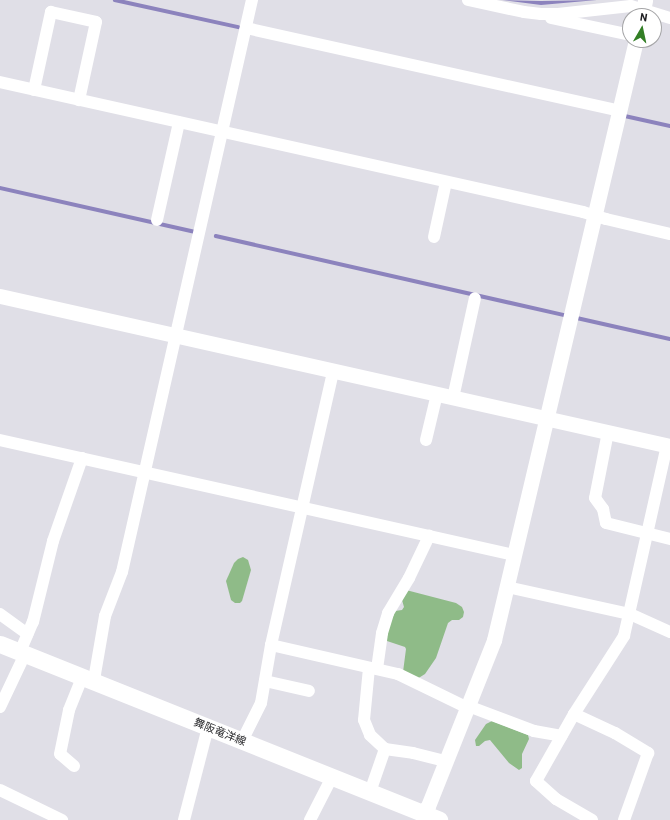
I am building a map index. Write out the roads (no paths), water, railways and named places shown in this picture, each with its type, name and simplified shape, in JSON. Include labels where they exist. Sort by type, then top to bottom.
[{"type":"main road","name":"舞阪竜洋線","points":[[0,644],[370,792],[418,816],[439,820]]},
{"type":"street","points":[[74,766],[60,754],[69,710],[87,679],[95,674],[105,616],[122,572],[252,0]]},
{"type":"street","points":[[468,0],[524,12],[541,14],[558,14],[631,6],[644,7],[670,18]]},
{"type":"street","points":[[34,90],[51,12],[96,22],[79,100]]},
{"type":"street","points":[[541,14],[552,18],[622,34]]},
{"type":"street","points":[[246,28],[619,111]]},
{"type":"street","points":[[418,816],[428,806],[489,654],[514,556],[634,48]]},
{"type":"street","points":[[0,82],[670,234]]},
{"type":"street","points":[[157,220],[179,122]]},
{"type":"street","points":[[434,237],[446,182]]},
{"type":"street","points":[[0,296],[546,419],[669,445],[624,636],[574,714],[536,781],[562,803],[592,820]]},
{"type":"street","points":[[453,398],[475,298]]},
{"type":"street","points":[[242,741],[261,703],[271,645],[333,371]]},
{"type":"street","points":[[426,440],[436,394]]},
{"type":"street","points":[[608,432],[595,498],[603,509],[606,523],[670,539]]},
{"type":"street","points":[[0,440],[514,556]]},
{"type":"street","points":[[0,707],[23,653],[33,622],[53,541],[82,458]]},
{"type":"street","points":[[429,536],[409,578],[388,613],[373,669],[364,720],[370,736],[385,749],[413,753],[446,762]]},
{"type":"street","points":[[506,587],[630,614],[670,632]]},
{"type":"street","points":[[0,614],[28,634]]},
{"type":"street","points":[[271,645],[398,674],[468,707],[534,731],[562,736]]},
{"type":"street","points":[[265,681],[309,691]]},
{"type":"street","points":[[574,714],[615,733],[648,753],[624,820]]},
{"type":"street","points":[[184,820],[208,727]]},
{"type":"street","points":[[370,792],[385,749]]},
{"type":"street","points":[[310,820],[332,777]]},
{"type":"street","points":[[0,790],[62,820]]},
{"type":"waterway","points":[[115,0],[238,27]]},
{"type":"waterway","points":[[625,116],[670,126]]},
{"type":"waterway","points":[[0,188],[195,232]]},
{"type":"waterway","points":[[216,236],[565,315]]},
{"type":"waterway","points":[[577,318],[670,339]]}]
